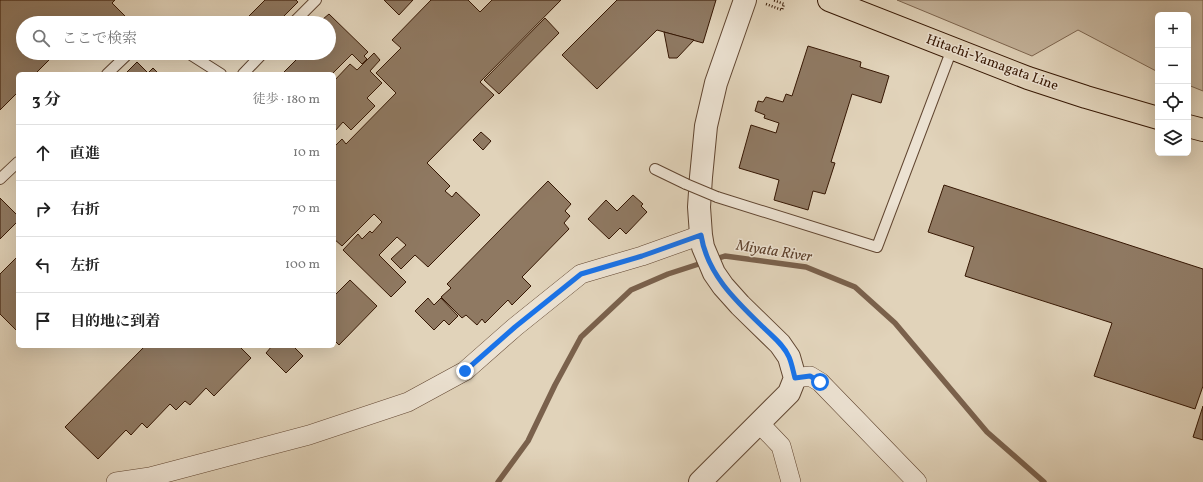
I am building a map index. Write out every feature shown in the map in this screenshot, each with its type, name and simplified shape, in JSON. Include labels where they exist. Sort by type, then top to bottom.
[{"type":"main road","name":"Hitachi-Yamagata Line","points":[[828,0],[1028,78],[1155,117]]},
{"type":"main road","points":[[1191,127],[1203,130]]},
{"type":"street","points":[[700,482],[760,424],[789,393],[795,378],[789,357],[780,344],[740,305],[714,273],[702,241],[699,207],[706,126],[718,76],[755,2]]},
{"type":"street","points":[[116,482],[150,476],[309,435],[408,402],[465,371],[515,327],[581,274],[642,256],[702,241]]},
{"type":"street","points":[[795,378],[810,376],[820,382],[916,482]]},
{"type":"street","points":[[760,424],[781,446],[790,482]]},
{"type":"lane","points":[[300,16],[316,0]]},
{"type":"lane","points":[[655,169],[717,197],[877,247],[952,49]]},
{"type":"lane","points":[[110,72],[122,60]]},
{"type":"lane","points":[[199,60],[218,72]]},
{"type":"lane","points":[[245,72],[256,60]]},
{"type":"lane","points":[[0,179],[16,164]]},
{"type":"path","points":[[755,2],[782,10],[784,4],[773,0]]},
{"type":"shaded area","points":[[897,0],[1203,0],[1203,91],[1191,86],[1191,12],[1155,12],[1155,70],[1078,30],[1032,56]]},
{"type":"building","points":[[0,0],[115,0],[112,3],[125,16],[16,16],[16,60],[49,60],[37,72],[16,72],[16,94],[0,110]]},
{"type":"building","points":[[265,0],[296,0],[298,2],[284,16],[249,16]]},
{"type":"building","points":[[384,0],[413,0],[399,15]]},
{"type":"building","points":[[431,0],[468,0],[480,12],[492,0],[561,0],[480,82],[494,95],[427,163],[450,186],[445,191],[452,197],[456,192],[480,215],[428,267],[415,255],[401,269],[391,259],[406,245],[397,237],[379,255],[406,282],[391,297],[343,250],[358,234],[362,239],[370,231],[372,233],[382,222],[374,214],[342,246],[336,241],[336,145],[342,139],[346,144],[396,93],[376,73],[401,48],[392,40]]},
{"type":"building","points":[[617,0],[716,0],[703,43],[657,30],[597,89],[562,55]]},
{"type":"building","points":[[545,18],[559,33],[499,94],[484,80]]},
{"type":"building","points":[[336,21],[368,52],[364,56],[367,59],[362,64],[352,54],[334,72],[284,72],[296,60],[336,60]]},
{"type":"building","points":[[664,32],[694,40],[677,58],[669,58]]},
{"type":"building","points":[[808,46],[861,62],[860,67],[889,76],[881,103],[852,94],[831,162],[835,163],[825,194],[813,191],[808,210],[774,200],[779,180],[739,168],[751,125],[776,133],[779,123],[764,118],[765,115],[755,111],[758,101],[763,102],[766,97],[783,102],[786,94],[792,96]]},
{"type":"building","points":[[374,53],[380,60],[370,71],[382,83],[367,98],[375,106],[351,130],[343,122],[336,130],[336,79],[350,64],[357,70]]},
{"type":"building","points":[[137,62],[147,72],[127,72]]},
{"type":"building","points":[[153,68],[157,72],[149,72]]},
{"type":"building","points":[[481,132],[491,141],[483,150],[473,140]]},
{"type":"building","points":[[548,181],[571,204],[565,211],[570,216],[564,223],[569,229],[522,277],[531,286],[512,305],[508,300],[485,323],[482,319],[477,325],[466,315],[462,318],[441,297],[451,288],[447,284]]},
{"type":"building","points":[[944,185],[1203,269],[1203,386],[1195,409],[1094,376],[1112,323],[965,276],[974,247],[928,232]]},
{"type":"building","points":[[633,195],[643,204],[641,206],[647,212],[626,234],[620,228],[609,239],[588,219],[606,200],[617,211]]},
{"type":"building","points":[[0,198],[16,214],[16,223],[0,239]]},
{"type":"building","points":[[16,258],[16,330],[0,314],[0,274]]},
{"type":"building","points":[[350,280],[377,306],[339,345],[336,342],[336,294]]},
{"type":"building","points":[[428,298],[434,305],[441,298],[458,316],[449,325],[444,320],[434,330],[415,311]]},
{"type":"building","points":[[143,348],[241,348],[251,358],[214,396],[206,388],[190,405],[185,401],[176,410],[170,404],[147,428],[142,423],[131,435],[126,430],[98,459],[65,427]]},
{"type":"building","points":[[270,348],[295,348],[303,356],[286,373],[266,353]]},
{"type":"building","points":[[1203,406],[1203,440],[1193,437]]},
{"type":"waterway","name":"Miyata River","points":[[713,260],[725,256],[806,267],[855,287],[895,323],[987,432],[1044,482]]},
{"type":"waterway","name":"Miyata River","points":[[498,482],[528,441],[555,385],[581,337],[631,290],[668,274],[705,262]]},
{"type":"route","points":[[465,371],[515,327],[581,274],[642,256],[701,235],[702,247],[714,273],[723,286],[740,305],[780,344],[789,357],[795,378],[810,376],[820,382]]}]
